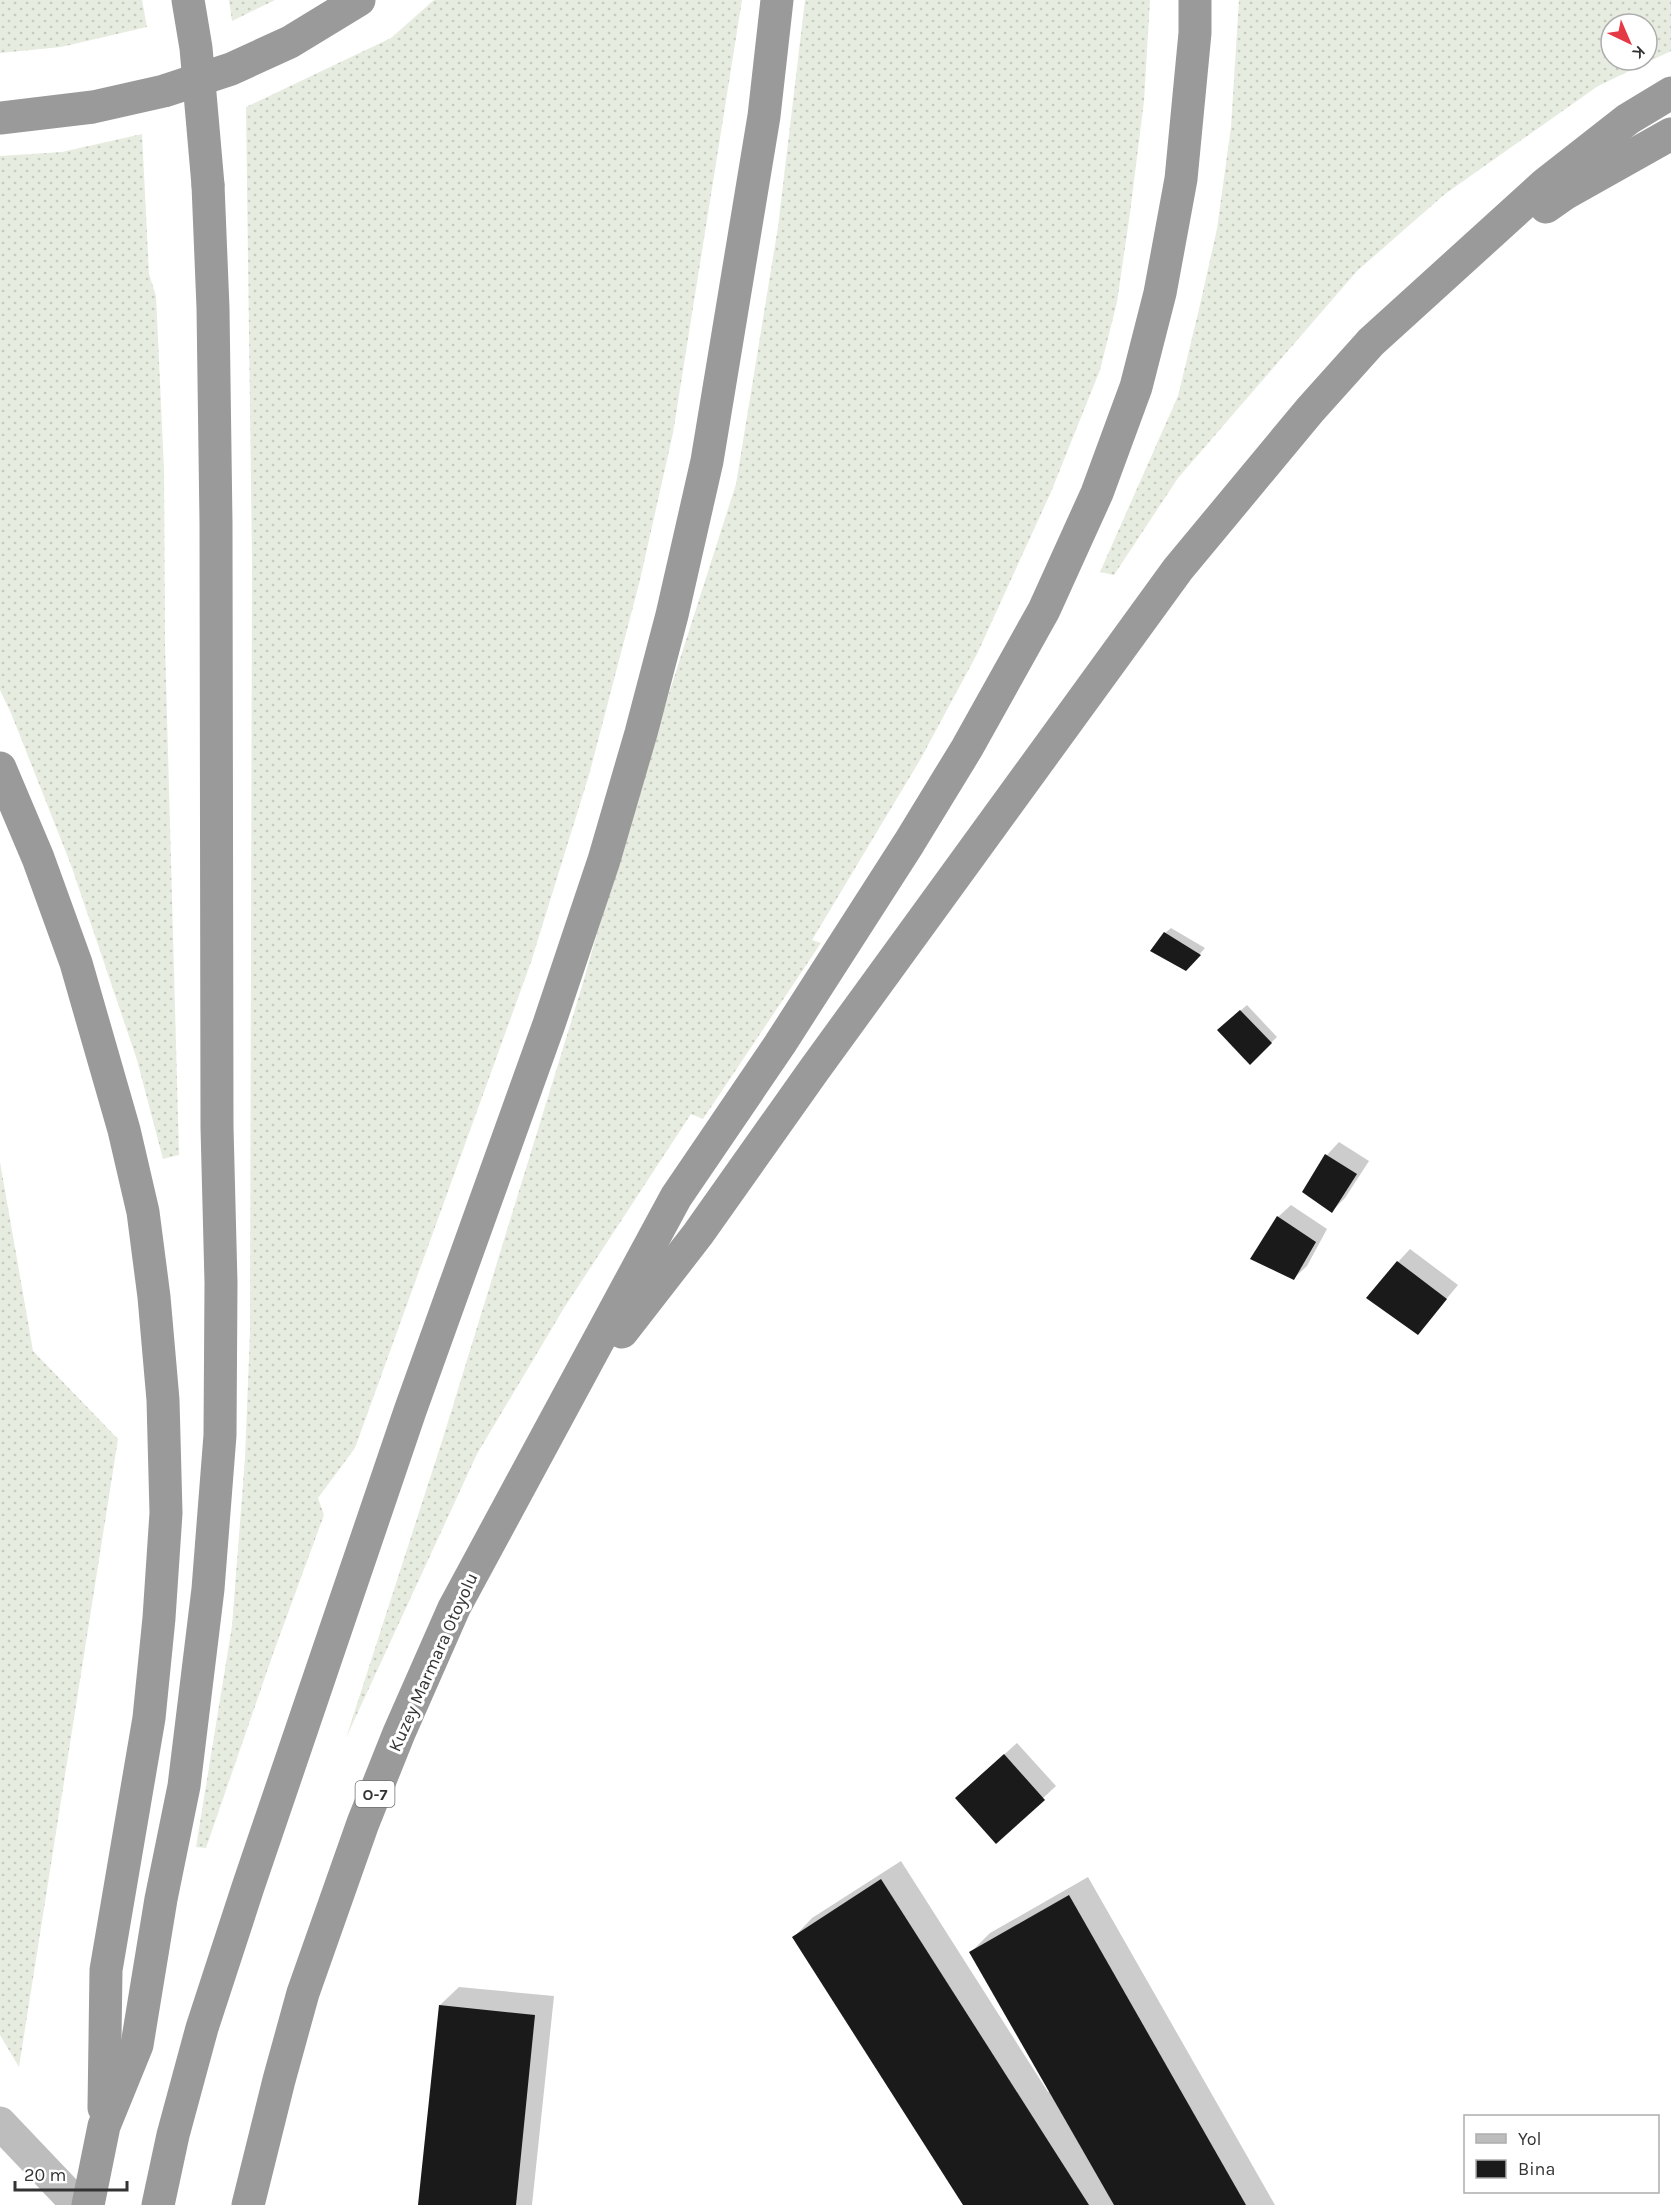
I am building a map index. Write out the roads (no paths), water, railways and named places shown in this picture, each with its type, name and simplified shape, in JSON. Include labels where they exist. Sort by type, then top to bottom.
[{"type":"highway","points":[[88,2205],[104,2126],[136,2045],[161,1899],[184,1786],[208,1589],[220,1435],[221,1283],[217,1127],[216,523],[213,308],[208,185],[196,48],[188,0]]},
{"type":"highway","points":[[0,118],[93,107],[164,91],[231,69],[290,42],[350,8],[359,0]]},
{"type":"highway","points":[[159,2201],[173,2135],[202,2028],[248,1887],[410,1411],[549,1024],[604,860],[641,733],[672,615],[706,461],[764,116],[777,0]]},
{"type":"highway","points":[[564,1408],[676,1197],[780,1044],[909,843],[972,738],[1044,609],[1097,493],[1136,387],[1160,293],[1181,179],[1195,33],[1195,0]]},
{"type":"highway","points":[[564,1408],[698,1234],[827,1051],[1178,569],[1310,410],[1371,342],[1545,184],[1628,118],[1671,93]]},
{"type":"highway","points":[[1442,277],[1566,193],[1671,134]]},
{"type":"highway","points":[[0,768],[38,858],[76,963],[124,1130],[143,1212],[164,1400],[166,1513],[159,1618],[149,1718],[106,1970],[104,2126]]},
{"type":"highway","name":"Kuzey Marmara Otoyolu","points":[[248,2205],[303,1993],[363,1823],[454,1608],[564,1408]]},
{"type":"street","points":[[0,2123],[78,2205]]}]
